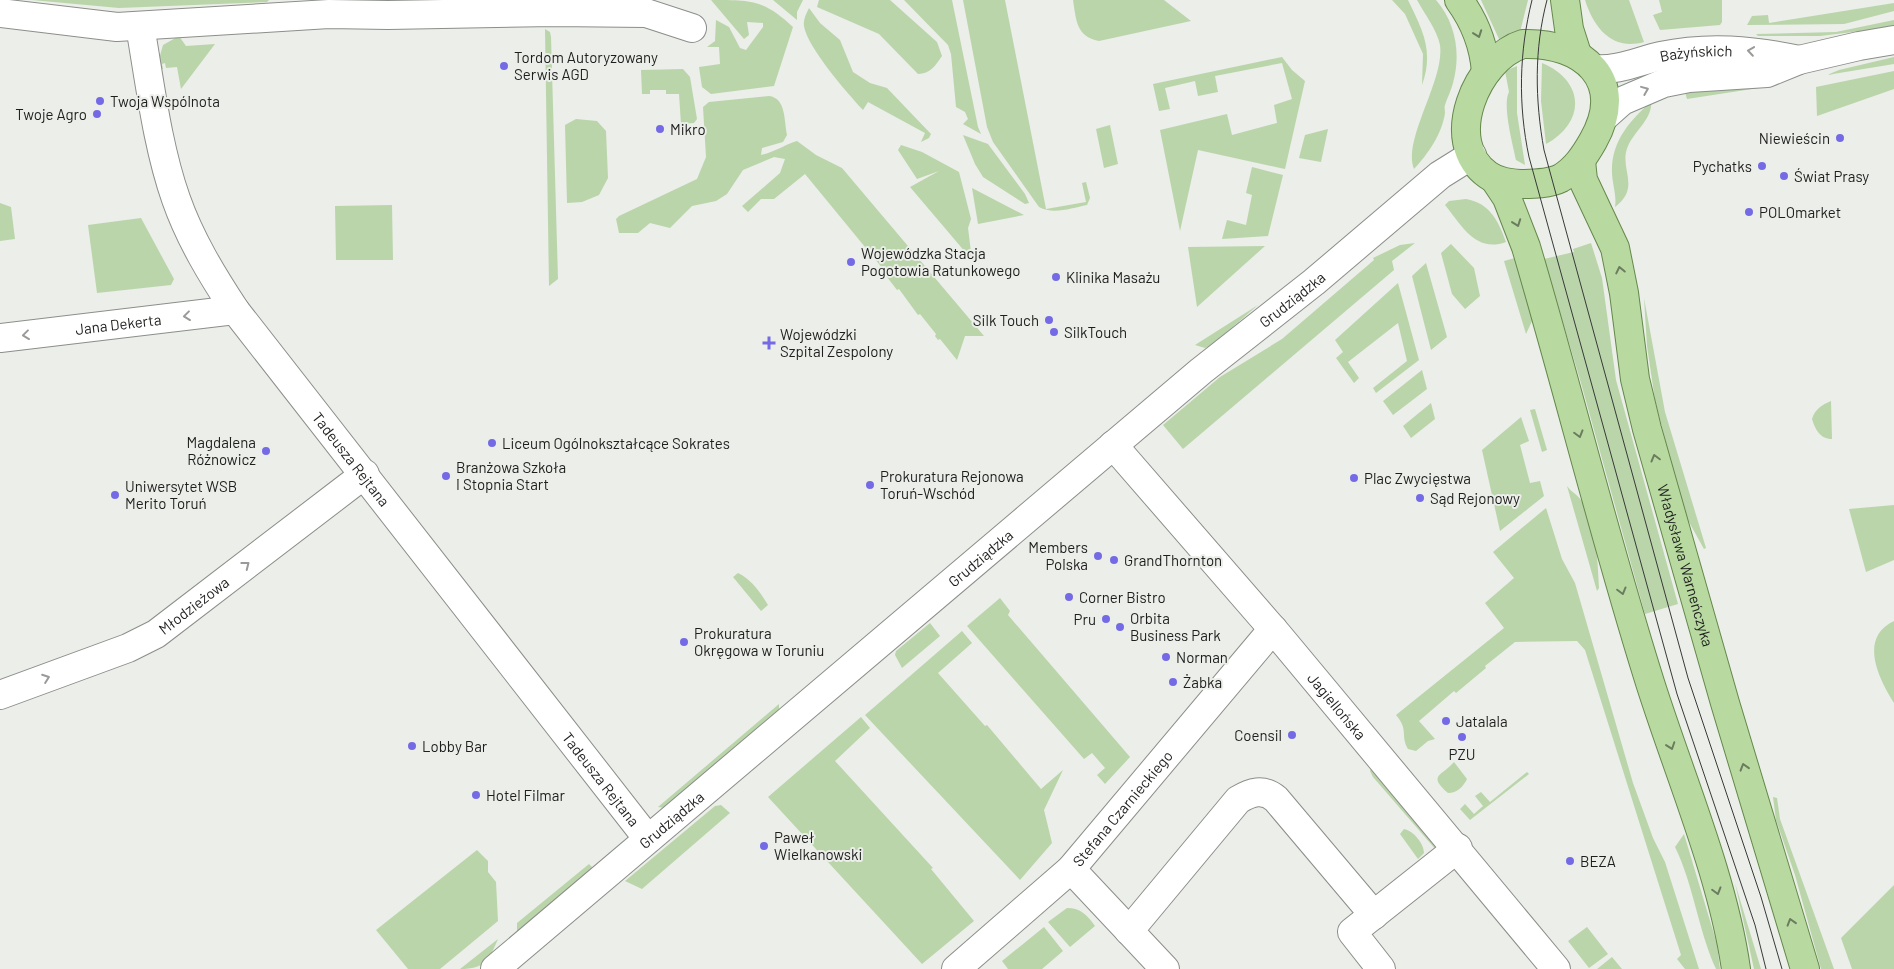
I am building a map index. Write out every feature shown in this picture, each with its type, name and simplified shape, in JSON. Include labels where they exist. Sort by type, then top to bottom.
[{"type":"main road","points":[[1459,0],[1469,14],[1479,37],[1483,48],[1486,72]]},
{"type":"main road","points":[[1495,180],[1536,184],[1560,178],[1581,161],[1599,131],[1604,117],[1604,92],[1569,29],[1565,0]]},
{"type":"main road","points":[[1586,61],[1551,45],[1523,44],[1506,50],[1486,72],[1467,111],[1467,134],[1477,166],[1495,180],[1507,198],[1526,247],[1627,608],[1704,844],[1727,925],[1736,969]]},
{"type":"main road","name":"Władysława Warneńczyka","points":[[1581,161],[1583,180],[1615,248],[1623,286],[1635,379],[1647,430],[1717,676],[1805,969]]},
{"type":"street","points":[[0,13],[141,32],[329,7],[388,16],[554,12],[646,13],[692,28]]},
{"type":"street","name":"Tadeusza Rejtana","points":[[141,32],[164,153],[176,199],[208,269],[235,310],[365,474],[648,839]]},
{"type":"street","name":"Bażyńskich","points":[[1604,117],[1622,101],[1664,83],[1689,78],[1767,73],[1799,60],[1894,40]]},
{"type":"street","name":"Bażyńskich","points":[[1586,61],[1618,68],[1660,56],[1696,50],[1736,49],[1799,60]]},
{"type":"street","name":"Grudziądzka","points":[[495,969],[1201,371],[1314,282],[1440,175],[1472,155]]},
{"type":"street","name":"Jana Dekerta","points":[[0,338],[235,310]]},
{"type":"street","name":"Jagiellońska","points":[[1113,445],[1273,629],[1458,848],[1556,969]]},
{"type":"street","name":"Młodzieżowa","points":[[0,695],[128,648],[156,634],[365,474]]},
{"type":"street","name":"Stefana Czarnieckiego","points":[[956,969],[1071,869],[1273,629]]},
{"type":"street","points":[[1129,931],[1238,800],[1256,792],[1264,792],[1276,798],[1374,915]]},
{"type":"street","points":[[1381,969],[1352,932],[1458,848]]},
{"type":"street","points":[[1071,869],[1129,931],[1157,966]]},
{"type":"green space","points":[[32,0],[269,0],[267,2],[119,8]]},
{"type":"green space","points":[[711,0],[737,0],[756,3],[774,11],[793,27],[774,86],[711,94],[702,87],[699,67],[720,64],[719,47],[707,47],[715,41],[716,20],[729,27],[740,48],[746,50],[763,27],[763,23],[747,22],[749,35],[744,39]]},
{"type":"green space","points":[[773,0],[803,0],[797,12],[797,20]]},
{"type":"green space","points":[[819,0],[890,0],[937,42],[942,56],[929,71],[918,74],[879,34],[817,7]]},
{"type":"green space","points":[[904,0],[952,0],[981,134],[963,124],[968,119],[965,112],[956,107],[951,54],[948,45]]},
{"type":"green space","points":[[963,0],[1005,0],[1046,209],[1086,202],[1082,183],[1086,182],[1090,198],[1087,205],[1056,211],[1044,209],[1039,207],[993,142],[987,127]]},
{"type":"green space","points":[[1073,0],[1164,0],[1191,21],[1099,41],[1091,39],[1081,31],[1076,20]]},
{"type":"green space","points":[[1392,0],[1408,0],[1422,32],[1427,51],[1427,62],[1422,85],[1423,54],[1405,14]]},
{"type":"green space","points":[[1417,0],[1436,0],[1443,9],[1455,39],[1457,61],[1453,83],[1438,136],[1414,169],[1412,157],[1414,142],[1440,59],[1438,39]]},
{"type":"green space","points":[[1481,0],[1528,0],[1520,32],[1499,39]]},
{"type":"green space","points":[[1585,0],[1629,0],[1644,42],[1623,43],[1606,35],[1594,20]]},
{"type":"green space","points":[[1659,0],[1722,0],[1722,22],[1720,25],[1660,30],[1653,15],[1662,12]]},
{"type":"green space","points":[[1894,3],[1894,11],[1844,24],[1747,25],[1752,16],[1768,15],[1769,23]]},
{"type":"green space","points":[[809,8],[820,23],[840,40],[853,72],[870,83],[887,88],[931,134],[929,138],[921,142],[925,133],[868,102],[863,110],[829,70],[812,46],[804,26],[804,19]]},
{"type":"green space","points":[[1894,20],[1894,27],[1820,36],[1758,36],[1756,34],[1836,32]]},
{"type":"green space","points":[[545,29],[550,32],[551,37],[558,279],[549,286]]},
{"type":"green space","points":[[179,36],[186,46],[215,44],[181,89],[177,67],[166,68],[165,63],[162,64],[163,69],[161,69],[159,59],[163,45]]},
{"type":"green space","points":[[1282,57],[1292,70],[1305,81],[1285,169],[1198,150],[1180,231],[1160,130],[1227,114],[1232,135],[1277,123],[1274,105],[1292,99],[1282,63],[1215,76],[1218,92],[1198,96],[1195,81],[1165,88],[1170,109],[1159,111],[1153,84]]},
{"type":"green space","points":[[1894,57],[1894,64],[1827,75],[1839,70]]},
{"type":"green space","points":[[1542,63],[1556,71],[1566,80],[1573,91],[1575,102],[1574,113],[1568,125],[1559,135],[1546,144],[1541,101]]},
{"type":"green space","points":[[1517,66],[1517,113],[1525,165],[1516,160],[1507,115],[1509,92],[1505,71]]},
{"type":"green space","points":[[683,69],[690,77],[697,119],[694,123],[681,124],[679,94],[666,94],[666,90],[650,90],[650,94],[642,94],[641,70]]},
{"type":"green space","points":[[1894,71],[1894,89],[1817,116],[1816,87]]},
{"type":"green space","points":[[1773,82],[1778,85],[1687,99],[1685,92]]},
{"type":"green space","points":[[769,96],[779,101],[781,105],[787,135],[783,142],[762,148],[761,155],[797,141],[816,155],[842,168],[984,336],[965,336],[957,360],[940,339],[938,340],[935,336],[936,334],[920,314],[918,315],[899,289],[897,290],[887,277],[888,275],[805,174],[774,199],[761,199],[748,212],[742,206],[780,173],[785,159],[774,157],[743,170],[727,194],[716,201],[692,206],[670,228],[650,223],[638,233],[619,233],[616,219],[619,216],[697,179],[706,157],[703,107],[709,102]]},
{"type":"green space","points":[[1651,102],[1649,114],[1628,146],[1626,154],[1627,192],[1623,200],[1615,207],[1612,172],[1618,141],[1629,124]]},
{"type":"green space","points":[[576,119],[597,121],[606,131],[608,178],[599,195],[582,202],[567,203],[565,125]]},
{"type":"green space","points":[[1110,125],[1118,164],[1104,168],[1096,129]]},
{"type":"green space","points":[[1328,129],[1321,162],[1299,158],[1305,135]]},
{"type":"green space","points":[[963,135],[988,144],[1025,194],[1029,203],[1025,204],[983,177],[975,164]]},
{"type":"green space","points":[[901,145],[922,152],[959,172],[971,219],[968,228],[972,260],[910,187],[939,171],[917,179],[898,150]]},
{"type":"green space","points":[[1252,167],[1283,175],[1268,236],[1222,239],[1227,220],[1246,225],[1252,195],[1246,193]]},
{"type":"green space","points":[[972,188],[1024,215],[978,224]]},
{"type":"green space","points":[[1466,199],[1481,205],[1492,214],[1506,242],[1486,244],[1478,241],[1464,229],[1445,205],[1449,201]]},
{"type":"green space","points":[[0,203],[11,207],[15,239],[0,241]]},
{"type":"green space","points":[[392,205],[393,260],[336,260],[335,206]]},
{"type":"green space","points":[[141,218],[174,279],[171,285],[97,293],[88,225]]},
{"type":"green space","points":[[1415,243],[1392,261],[1394,270],[1183,449],[1163,425],[1220,377],[1282,339],[1374,260],[1373,258],[1400,245]]},
{"type":"green space","points":[[1591,243],[1602,278],[1616,380],[1678,604],[1645,614],[1581,383],[1544,259],[1574,252],[1573,249]]},
{"type":"green space","points":[[1451,244],[1474,268],[1480,296],[1465,309],[1452,294],[1441,253]]},
{"type":"green space","points":[[1265,246],[1197,307],[1188,247]]},
{"type":"green space","points":[[1515,258],[1533,319],[1526,334],[1504,261]]},
{"type":"green space","points":[[1426,263],[1447,337],[1431,350],[1412,276]]},
{"type":"green space","points":[[1398,283],[1419,360],[1376,393],[1373,388],[1407,361],[1398,323],[1348,362],[1359,378],[1354,383],[1336,358],[1343,352],[1335,340]]},
{"type":"green space","points":[[1644,298],[1665,412],[1706,548],[1704,549],[1684,513],[1655,400],[1647,346]]},
{"type":"green space","points":[[1258,305],[1212,345],[1205,348],[1195,345]]},
{"type":"green space","points":[[1422,370],[1427,389],[1393,415],[1383,401]]},
{"type":"green space","points":[[1831,401],[1832,439],[1828,439],[1819,433],[1812,419],[1819,408]]},
{"type":"green space","points":[[1431,403],[1435,419],[1411,438],[1403,426]]},
{"type":"green space","points":[[1535,409],[1547,450],[1542,452],[1530,410]]},
{"type":"green space","points":[[1521,417],[1529,441],[1520,445],[1530,483],[1540,481],[1544,496],[1500,531],[1482,450]]},
{"type":"green space","points":[[1567,486],[1581,500],[1590,519],[1597,555],[1599,588],[1597,591]]},
{"type":"green space","points":[[1894,505],[1894,560],[1866,572],[1849,509]]},
{"type":"green space","points":[[1546,508],[1562,559],[1575,583],[1633,783],[1653,838],[1665,862],[1699,969],[1685,969],[1677,959],[1681,955],[1585,650],[1577,641],[1515,642],[1456,693],[1454,691],[1419,721],[1435,739],[1428,741],[1416,751],[1408,749],[1402,725],[1396,715],[1504,628],[1485,603],[1514,578],[1493,552]]},
{"type":"green space","points":[[738,573],[752,583],[768,605],[761,611],[733,577]]},
{"type":"green space","points":[[1000,598],[1010,611],[1008,615],[1130,757],[1105,784],[1097,775],[1105,768],[1092,753],[1084,759],[967,626]]},
{"type":"green space","points":[[1894,621],[1894,703],[1878,671],[1874,648],[1883,628]]},
{"type":"green space","points":[[930,623],[940,636],[902,668],[895,655],[896,651]]},
{"type":"green space","points":[[962,631],[972,643],[938,673],[985,726],[987,725],[1041,789],[1063,770],[1044,810],[1052,843],[1020,880],[865,715]]},
{"type":"green space","points":[[779,704],[779,710],[665,808],[658,807]]},
{"type":"green space","points":[[861,717],[870,728],[835,761],[933,868],[931,869],[974,921],[922,964],[768,797]]},
{"type":"green space","points":[[1454,762],[1467,779],[1459,789],[1448,793],[1438,783],[1438,779],[1441,773]]},
{"type":"green space","points":[[1373,766],[1436,844],[1437,851],[1373,777],[1370,771]]},
{"type":"green space","points":[[1527,772],[1529,774],[1470,820],[1460,809],[1465,804],[1474,814],[1483,806],[1475,796],[1481,792],[1490,802]]},
{"type":"green space","points":[[1773,797],[1777,798],[1780,819],[1834,969],[1821,969],[1795,875],[1776,820]]},
{"type":"green space","points":[[721,805],[730,813],[642,889],[625,881],[715,806]]},
{"type":"green space","points":[[1404,829],[1418,838],[1424,849],[1424,853],[1418,859],[1400,834]]},
{"type":"green space","points":[[1684,834],[1717,944],[1720,969],[1716,969],[1710,954],[1687,877],[1675,847]]},
{"type":"green space","points":[[477,850],[488,861],[488,872],[496,882],[498,921],[440,969],[408,969],[376,930]]},
{"type":"green space","points":[[589,864],[595,870],[517,934],[517,923]]},
{"type":"green space","points":[[1735,883],[1761,969],[1754,969]]},
{"type":"green space","points":[[1894,885],[1894,969],[1852,969],[1841,938]]},
{"type":"green space","points":[[1067,908],[1076,909],[1083,913],[1095,926],[1070,947],[1048,922]]},
{"type":"green space","points":[[1044,927],[1063,951],[1042,969],[1008,969],[1002,961]]},
{"type":"green space","points":[[1587,927],[1608,954],[1589,968],[1568,941]]},
{"type":"green space","points":[[498,939],[492,953],[485,962],[468,969],[460,969]]},
{"type":"green space","points":[[1612,957],[1622,969],[1597,969]]},
{"type":"tram line","points":[[1532,0],[1522,59],[1523,118],[1529,157],[1677,694],[1755,925],[1766,969]]},
{"type":"tram line","points":[[1547,0],[1540,37],[1537,75],[1544,150],[1688,678],[1761,897],[1782,969]]},
{"type":"place","name":"Tordom Autoryzowany Serwis AGD","points":[[504,66]]},
{"type":"place","name":"Twoja Wspólnota","points":[[100,101]]},
{"type":"place","name":"Twoje Agro","points":[[97,114]]},
{"type":"place","name":"Mikro","points":[[660,129]]},
{"type":"place","name":"Niewieścin","points":[[1840,138]]},
{"type":"place","name":"Pychatks","points":[[1762,166]]},
{"type":"place","name":"Świat Prasy","points":[[1784,176]]},
{"type":"place","name":"POLOmarket","points":[[1749,212]]},
{"type":"place","name":"Wojewódzka Stacja Pogotowia Ratunkowego","points":[[851,262]]},
{"type":"place","name":"Klinika Masażu","points":[[1056,277]]},
{"type":"place","name":"Silk Touch","points":[[1049,320]]},
{"type":"place","name":"SilkTouch","points":[[1054,332]]},
{"type":"place","name":"Wojewódzki Szpital Zespolony","points":[[769,343]]},
{"type":"place","name":"Liceum Ogólnokształcące Sokrates","points":[[492,443]]},
{"type":"place","name":"Magdalena Różnowicz","points":[[266,451]]},
{"type":"place","name":"Branżowa Szkoła I Stopnia Start","points":[[446,476]]},
{"type":"place","name":"Plac Zwycięstwa","points":[[1354,478]]},
{"type":"place","name":"Prokuratura Rejonowa Toruń-Wschód","points":[[870,485]]},
{"type":"place","name":"Uniwersytet WSB Merito Toruń","points":[[115,495]]},
{"type":"place","name":"Sąd Rejonowy","points":[[1420,498]]},
{"type":"place","name":"Members Polska","points":[[1098,556]]},
{"type":"place","name":"GrandThornton","points":[[1114,560]]},
{"type":"place","name":"Corner Bistro","points":[[1069,597]]},
{"type":"place","name":"Pru","points":[[1106,619]]},
{"type":"place","name":"Orbita Business Park","points":[[1120,627]]},
{"type":"place","name":"Prokuratura Okręgowa w Toruniu","points":[[684,642]]},
{"type":"place","name":"Norman","points":[[1166,657]]},
{"type":"place","name":"Żabka","points":[[1173,682]]},
{"type":"place","name":"Jatalala","points":[[1446,721]]},
{"type":"place","name":"Coensil","points":[[1292,735]]},
{"type":"place","name":"PZU","points":[[1462,737]]},
{"type":"place","name":"Lobby Bar","points":[[412,746]]},
{"type":"place","name":"Hotel Filmar","points":[[476,795]]},
{"type":"place","name":"Paweł Wielkanowski","points":[[764,846]]},
{"type":"place","name":"BEZA","points":[[1570,861]]}]
